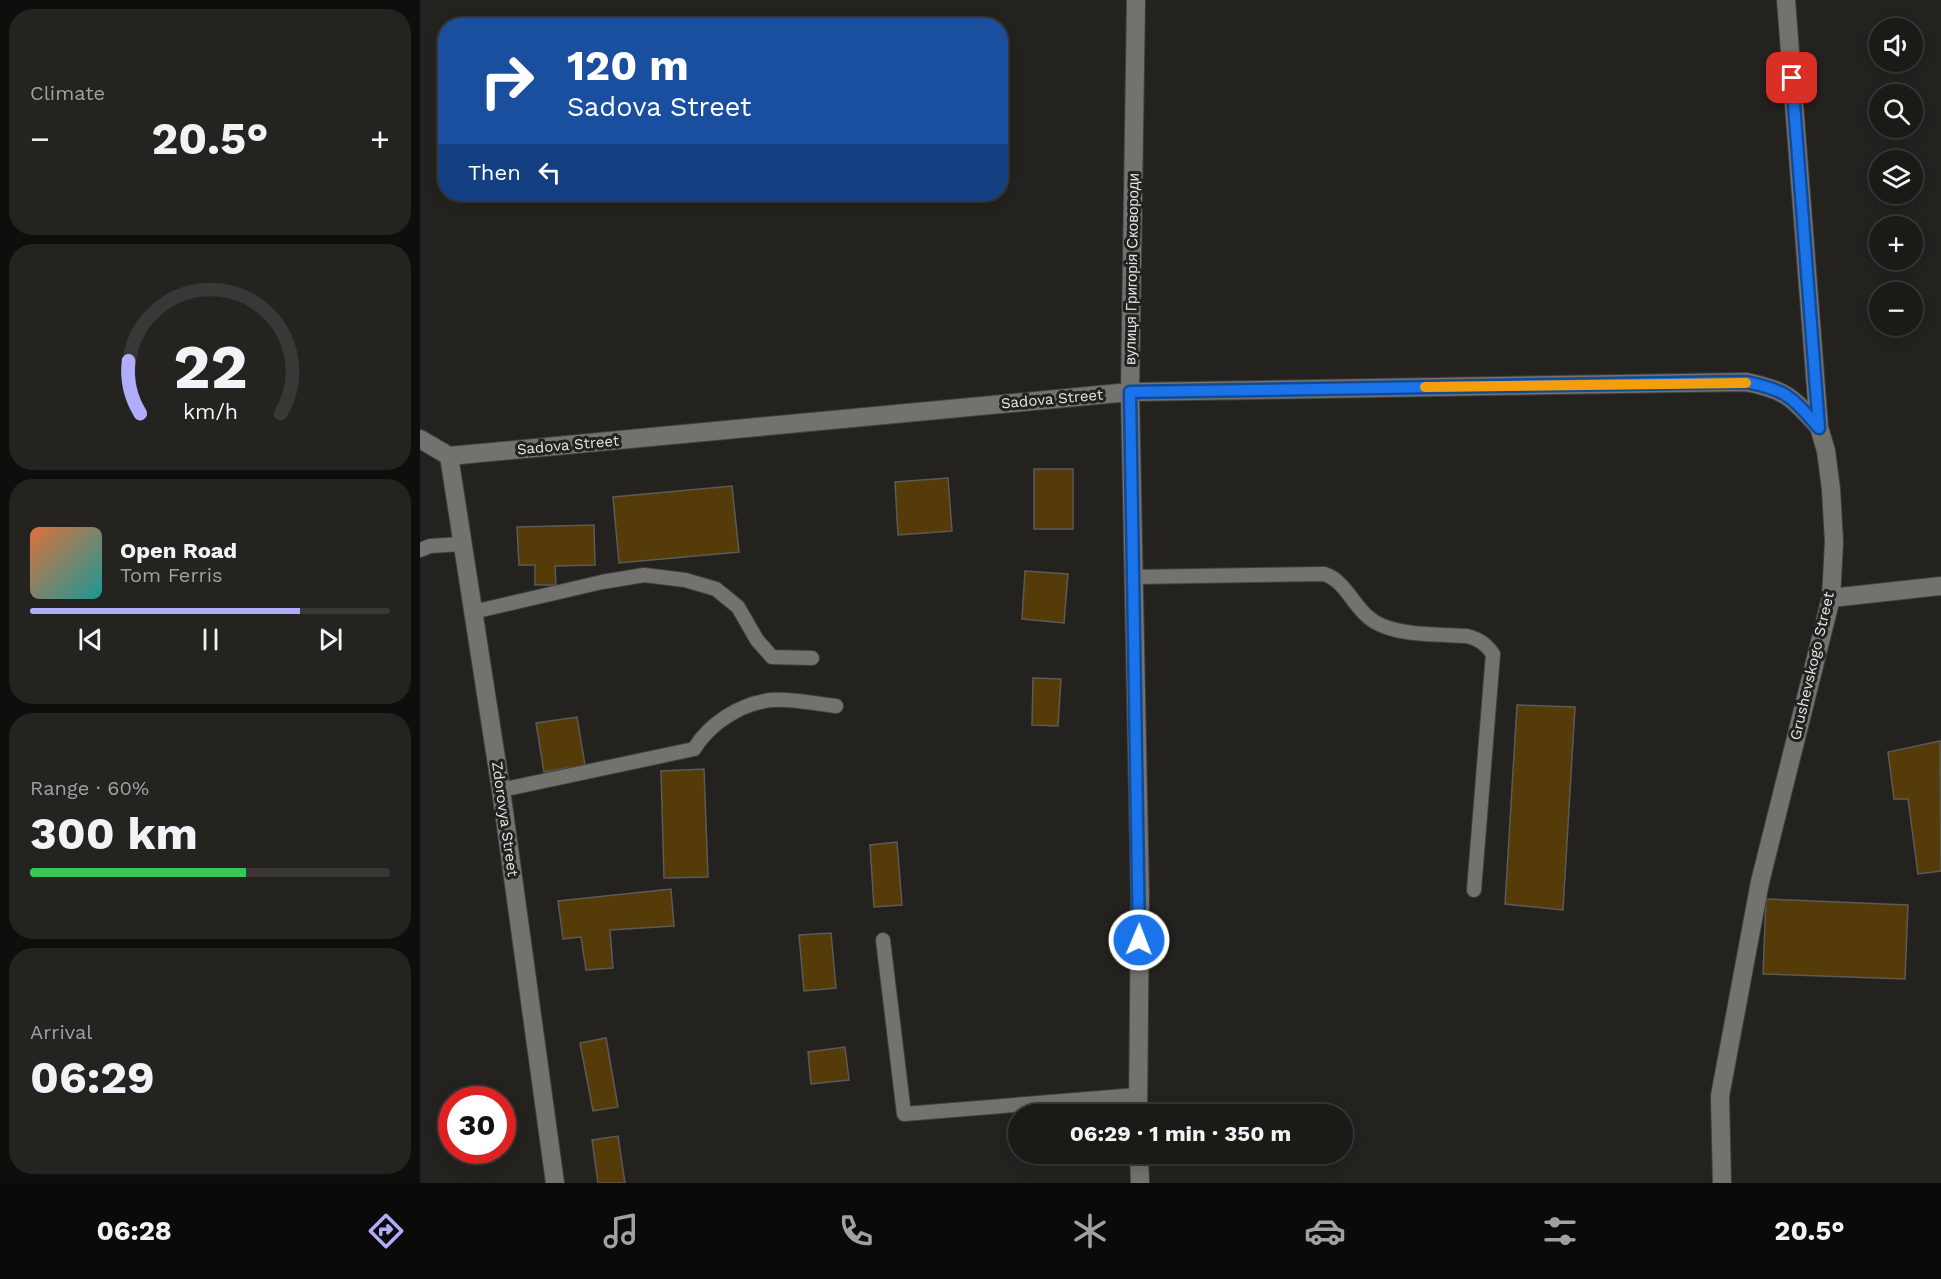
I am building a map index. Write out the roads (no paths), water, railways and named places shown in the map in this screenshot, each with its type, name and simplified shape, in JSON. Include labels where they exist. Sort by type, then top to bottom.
[{"type":"street","name":"вулиця Григорія Сковороди","points":[[1136,0],[1130,392],[1140,896],[1137,1104]]},
{"type":"street","name":"Grushevskogo Street","points":[[1722,1183],[1720,1096],[1760,882],[1831,598],[1834,542],[1831,489],[1826,451],[1819,428],[1786,0]]},
{"type":"street","name":"Sadova Street","points":[[449,456],[1130,392],[1746,382],[1773,387],[1796,401],[1819,428]]},
{"type":"street","points":[[420,439],[449,456]]},
{"type":"street","name":"Zdorovya Street","points":[[449,456],[501,790],[555,1183]]},
{"type":"street","points":[[1831,598],[1941,586]]},
{"type":"street","points":[[1139,1164],[1140,1183]]},
{"type":"lane","points":[[420,550],[430,546],[462,544]]},
{"type":"lane","points":[[1133,577],[1324,574],[1334,577],[1368,617],[1390,630],[1467,636],[1478,639],[1488,647],[1493,654],[1474,890]]},
{"type":"lane","points":[[473,612],[602,582],[644,575],[685,580],[716,589],[738,607],[757,640],[772,657],[812,658]]},
{"type":"lane","points":[[501,790],[694,749],[702,736],[720,721],[756,703],[772,700],[836,706]]},
{"type":"lane","points":[[883,940],[904,1114],[1137,1095]]}]
